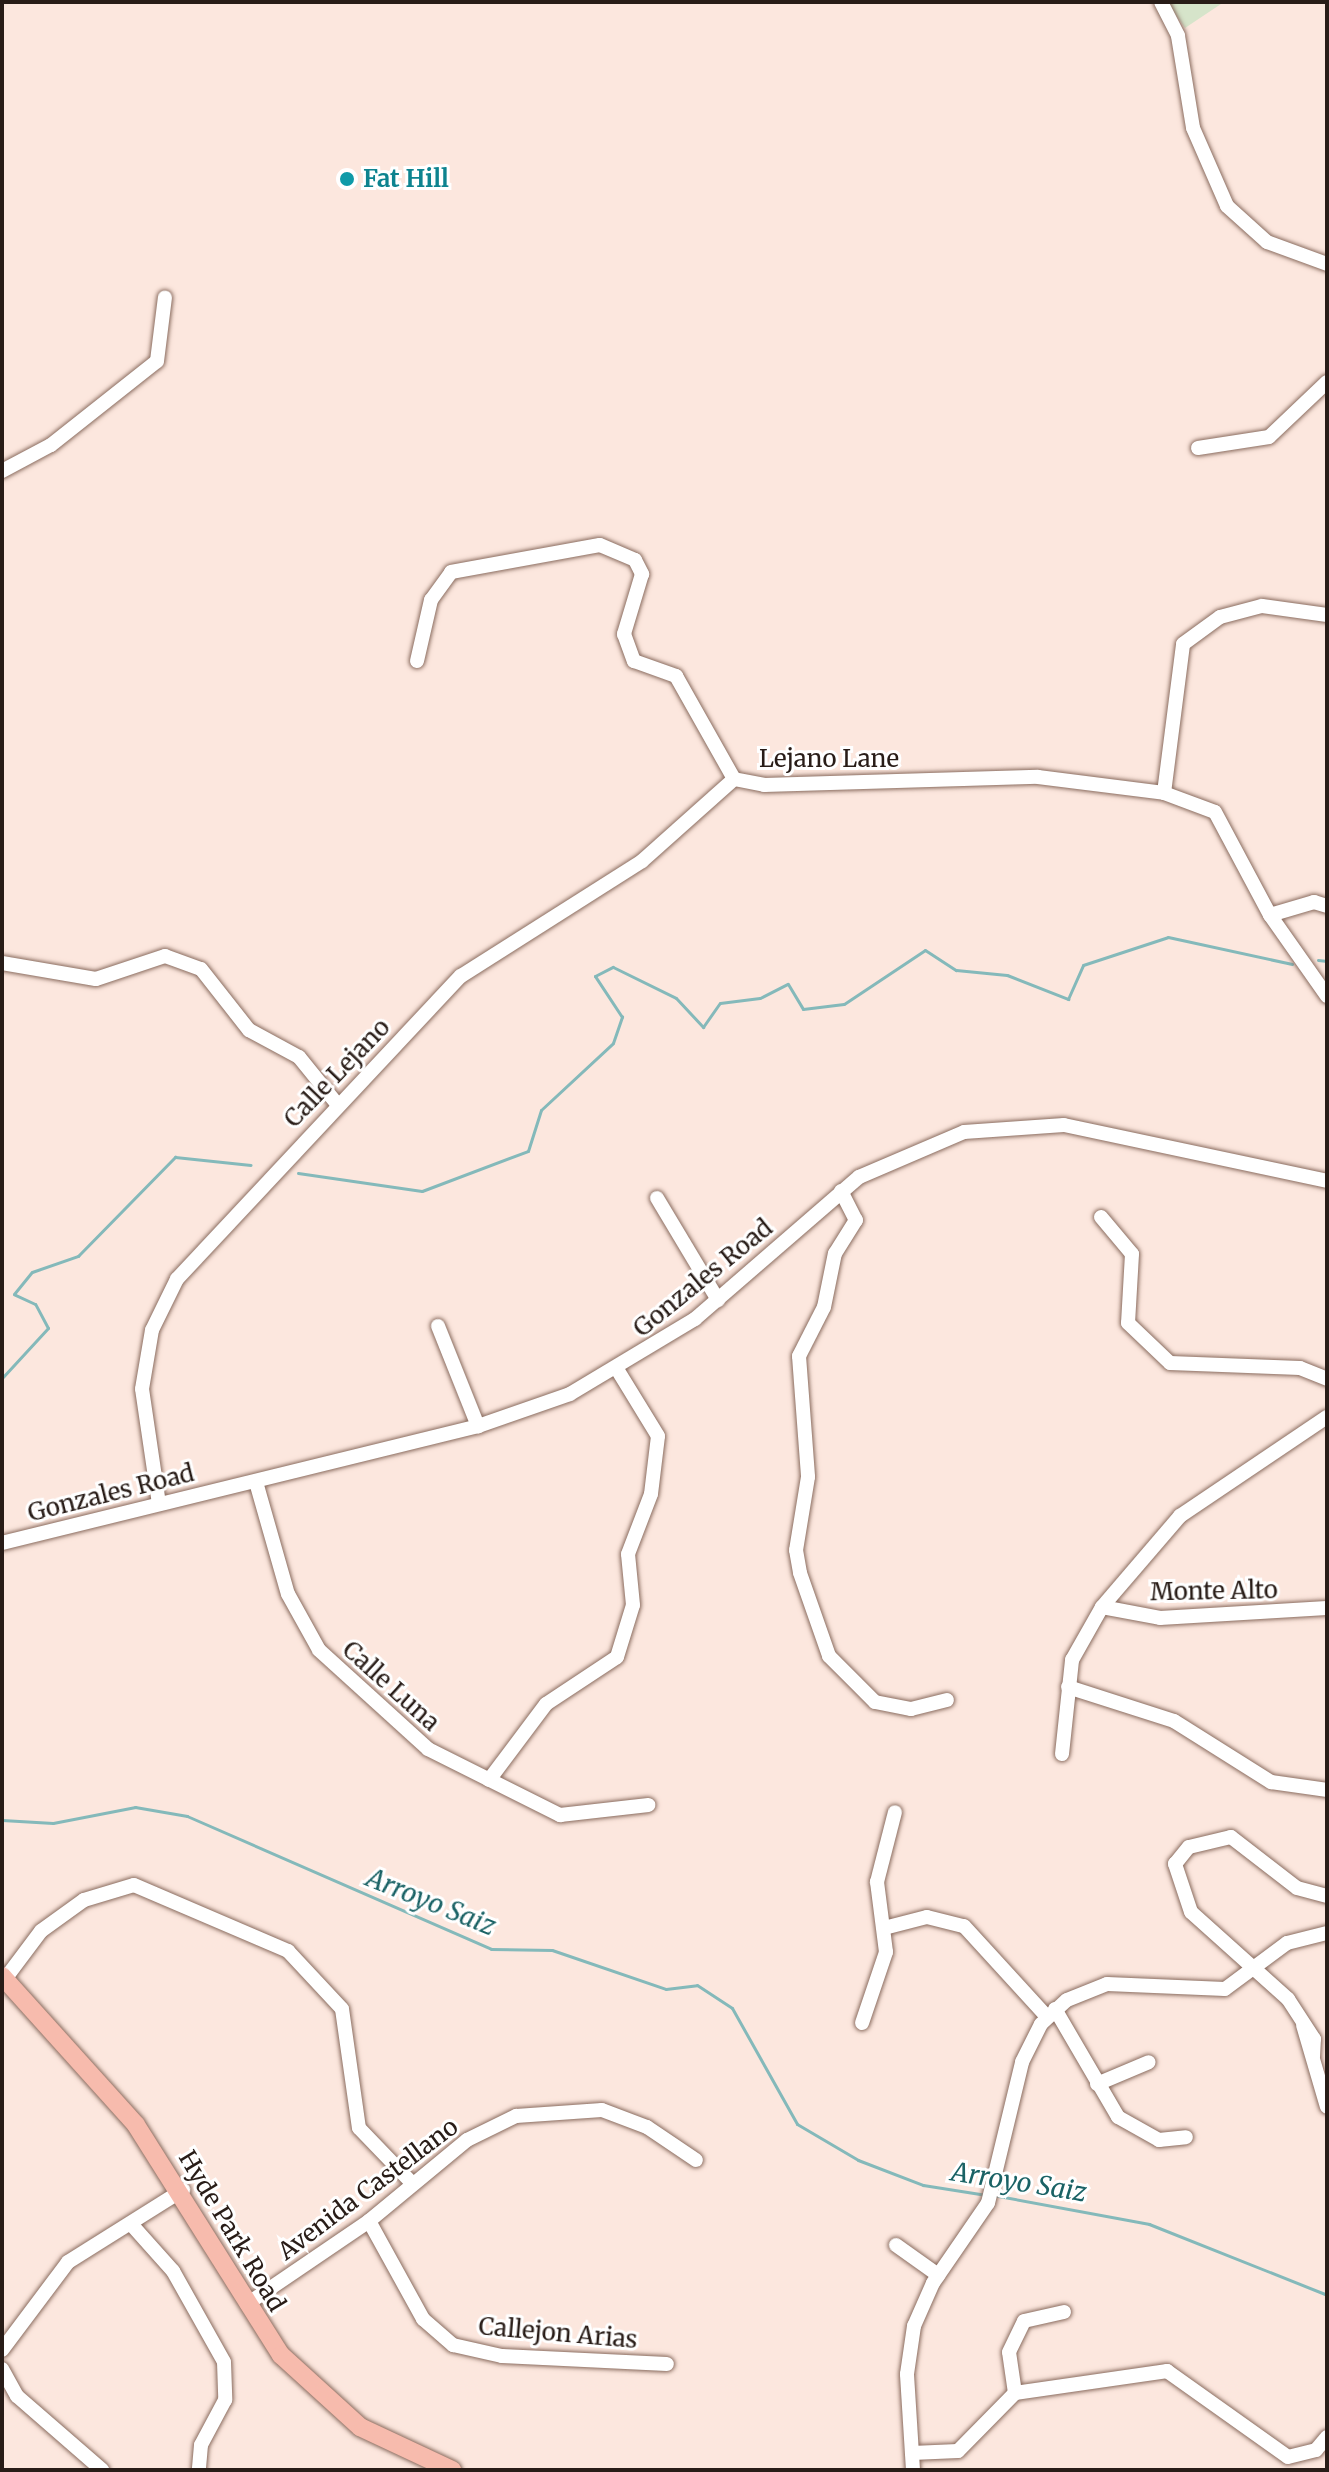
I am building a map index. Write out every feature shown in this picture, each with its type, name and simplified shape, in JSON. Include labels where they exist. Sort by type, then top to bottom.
[{"type":"main road","name":"Hyde Park Road","points":[[4,1978],[86,2062],[183,2190],[247,2304],[323,2398],[399,2448],[452,2470]]},
{"type":"street","points":[[1161,2],[1178,36],[1193,128],[1227,206],[1267,242],[1327,264]]},
{"type":"street","points":[[2,471],[51,445],[157,361],[165,297]]},
{"type":"street","points":[[1198,448],[1269,437],[1327,382]]},
{"type":"street","name":"Lejano Lane","points":[[417,661],[431,600],[451,572],[600,545],[635,560],[642,574],[624,634],[634,661],[676,676],[734,779],[764,785],[1038,777],[1164,793],[1215,812],[1270,915],[1327,996]]},
{"type":"street","points":[[1164,793],[1183,644],[1220,617],[1262,606],[1327,615]]},
{"type":"street","name":"Calle Lejano","points":[[159,1504],[142,1389],[161,1304],[337,1104],[482,958],[642,861],[734,779]]},
{"type":"street","points":[[1270,915],[1314,902],[1327,906]]},
{"type":"street","points":[[7,964],[96,979],[165,956],[201,969],[249,1030],[299,1057],[337,1104]]},
{"type":"street","name":"Gonzales Road","points":[[2,1543],[478,1426],[617,1369],[718,1300],[841,1191],[923,1144],[1029,1123],[1327,1181]]},
{"type":"street","points":[[841,1191],[856,1220],[835,1253],[824,1307],[799,1356],[808,1477],[796,1550],[800,1573],[829,1656],[875,1702],[911,1709],[947,1700]]},
{"type":"street","points":[[657,1198],[718,1300]]},
{"type":"street","points":[[1101,1217],[1132,1254],[1128,1323],[1170,1363],[1300,1368],[1327,1379]]},
{"type":"street","points":[[438,1326],[478,1426]]},
{"type":"street","points":[[489,1780],[546,1704],[617,1657],[633,1605],[628,1554],[651,1494],[658,1436],[617,1369]]},
{"type":"street","points":[[1062,1754],[1068,1687],[1082,1638],[1102,1607],[1180,1516],[1327,1417]]},
{"type":"street","name":"Calle Luna","points":[[256,1482],[288,1594],[319,1650],[428,1749],[560,1815],[648,1805]]},
{"type":"street","name":"Monte Alto","points":[[1102,1607],[1160,1618],[1327,1608]]},
{"type":"street","points":[[1068,1687],[1174,1721],[1271,1782],[1327,1790]]},
{"type":"street","points":[[862,2023],[888,1927],[877,1882],[895,1812]]},
{"type":"street","points":[[1327,1896],[1297,1888],[1231,1837],[1189,1847],[1175,1864],[1191,1912],[1256,1969],[1303,2025],[1327,2107]]},
{"type":"street","points":[[4,1978],[41,1931],[73,1908],[134,1885],[288,1951],[342,2009],[359,2128],[412,2183]]},
{"type":"street","points":[[888,1927],[927,1917],[959,1922],[1051,2013],[1112,2112],[1132,2128],[1159,2140],[1186,2137]]},
{"type":"street","points":[[913,2470],[909,2344],[938,2275],[988,2203],[1022,2062],[1051,2013],[1107,1984],[1217,1991],[1256,1969],[1287,1943],[1327,1933]]},
{"type":"street","points":[[1097,2084],[1149,2062]]},
{"type":"street","name":"Avenida Castellano","points":[[247,2304],[369,2221],[467,2140],[516,2116],[558,2107],[602,2110],[647,2127],[696,2160]]},
{"type":"street","points":[[2,2350],[62,2268],[183,2190]]},
{"type":"street","name":"Callejon Arias","points":[[369,2221],[423,2319],[453,2345],[502,2356],[667,2364]]},
{"type":"street","points":[[131,2224],[173,2271],[224,2362],[225,2400],[201,2445],[199,2470]]},
{"type":"street","points":[[896,2245],[938,2275]]},
{"type":"street","points":[[1015,2393],[1009,2352],[1024,2321],[1064,2312]]},
{"type":"street","points":[[2,2369],[17,2396],[102,2470]]},
{"type":"street","points":[[912,2453],[946,2463],[1015,2393],[1167,2371],[1288,2457],[1316,2450],[1327,2437]]},
{"type":"green space","points":[[1167,2],[1224,2],[1185,28]]},
{"type":"waterway","points":[[298,1173],[422,1191],[528,1151],[541,1110],[613,1043],[622,1017],[595,976],[613,967],[676,998],[703,1027],[720,1003],[760,998],[788,984],[803,1009],[844,1004],[925,950],[956,970],[1007,975],[1068,999],[1083,965],[1168,937],[1292,964]]},
{"type":"waterway","points":[[1318,960],[1327,961]]},
{"type":"waterway","points":[[2,1378],[48,1328],[35,1304],[14,1294],[32,1272],[78,1256],[175,1157],[251,1165]]},
{"type":"waterway","name":"Arroyo Saiz","points":[[2,1820],[53,1823],[135,1807],[187,1816],[491,1949],[552,1950],[666,1989],[697,1985],[732,2008],[797,2124],[858,2160],[923,2185],[986,2195]]},
{"type":"waterway","name":"Arroyo Saiz","points":[[993,2195],[1149,2224],[1327,2295]]},
{"type":"place","name":"Fat Hill","points":[[347,179]]}]
